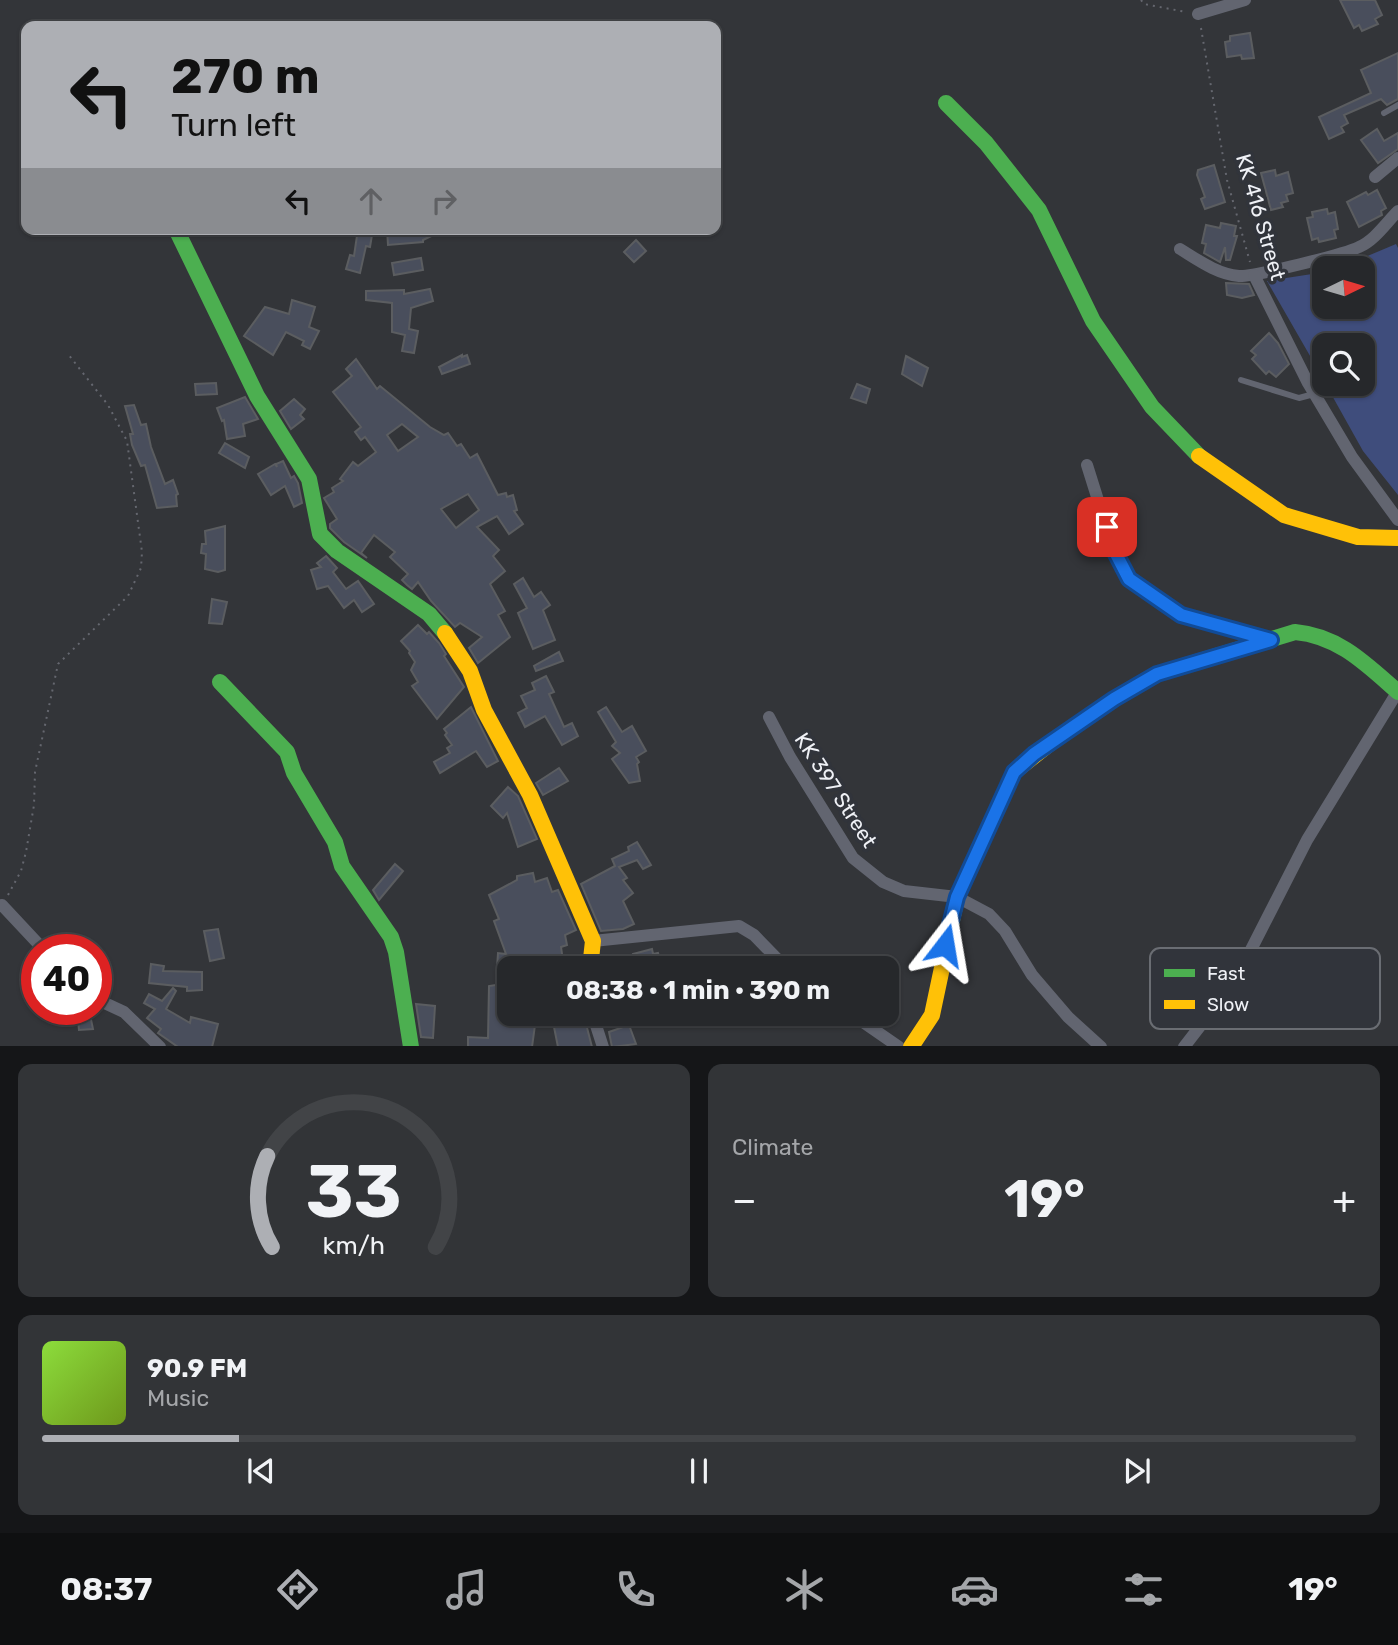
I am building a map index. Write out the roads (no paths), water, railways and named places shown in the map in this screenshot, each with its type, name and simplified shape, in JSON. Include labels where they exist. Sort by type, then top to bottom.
[{"type":"street","points":[[1198,14],[1245,0]]},
{"type":"street","points":[[946,103],[986,143],[1039,210],[1093,321],[1152,407],[1198,455],[1284,515],[1359,537],[1398,538]]},
{"type":"street","points":[[1375,177],[1398,158]]},
{"type":"street","points":[[1180,249],[1209,267],[1229,274],[1254,275],[1359,248],[1375,236],[1398,211]]},
{"type":"street","points":[[179,235],[257,396],[309,480],[320,534],[337,551],[429,614],[466,663],[484,710],[530,795],[593,941],[591,956]]},
{"type":"street","name":"KK 416 Street","points":[[1254,275],[1312,390]]},
{"type":"street","name":"KK 416 Street","points":[[1315,396],[1352,457],[1398,520]]},
{"type":"street","points":[[1087,464],[1113,548],[1129,579],[1181,615],[1271,640]]},
{"type":"street","points":[[911,1046],[932,1015],[957,897],[1001,795],[1014,772],[1034,754],[1114,699],[1157,674],[1295,632],[1325,635],[1339,643],[1398,692],[1307,840],[1252,948]]},
{"type":"street","points":[[220,682],[287,752],[295,773],[335,842],[342,866],[391,937],[396,952],[411,1046]]},
{"type":"street","name":"KK 397 Street","points":[[769,717],[790,757],[853,858],[883,882],[904,891],[957,897],[989,914],[1005,931],[1032,975],[1068,1017],[1101,1046]]},
{"type":"street","points":[[2,905],[29,934]]},
{"type":"street","points":[[593,941],[739,926],[754,935],[774,956]]},
{"type":"street","points":[[112,1006],[124,1012],[160,1046]]},
{"type":"street","points":[[596,1026],[603,1046]]},
{"type":"street","points":[[869,1026],[899,1046]]},
{"type":"street","points":[[1184,1046],[1197,1029]]},
{"type":"lane","points":[[1384,113],[1398,105]]},
{"type":"lane","points":[[1241,380],[1299,398],[1312,395]]}]
